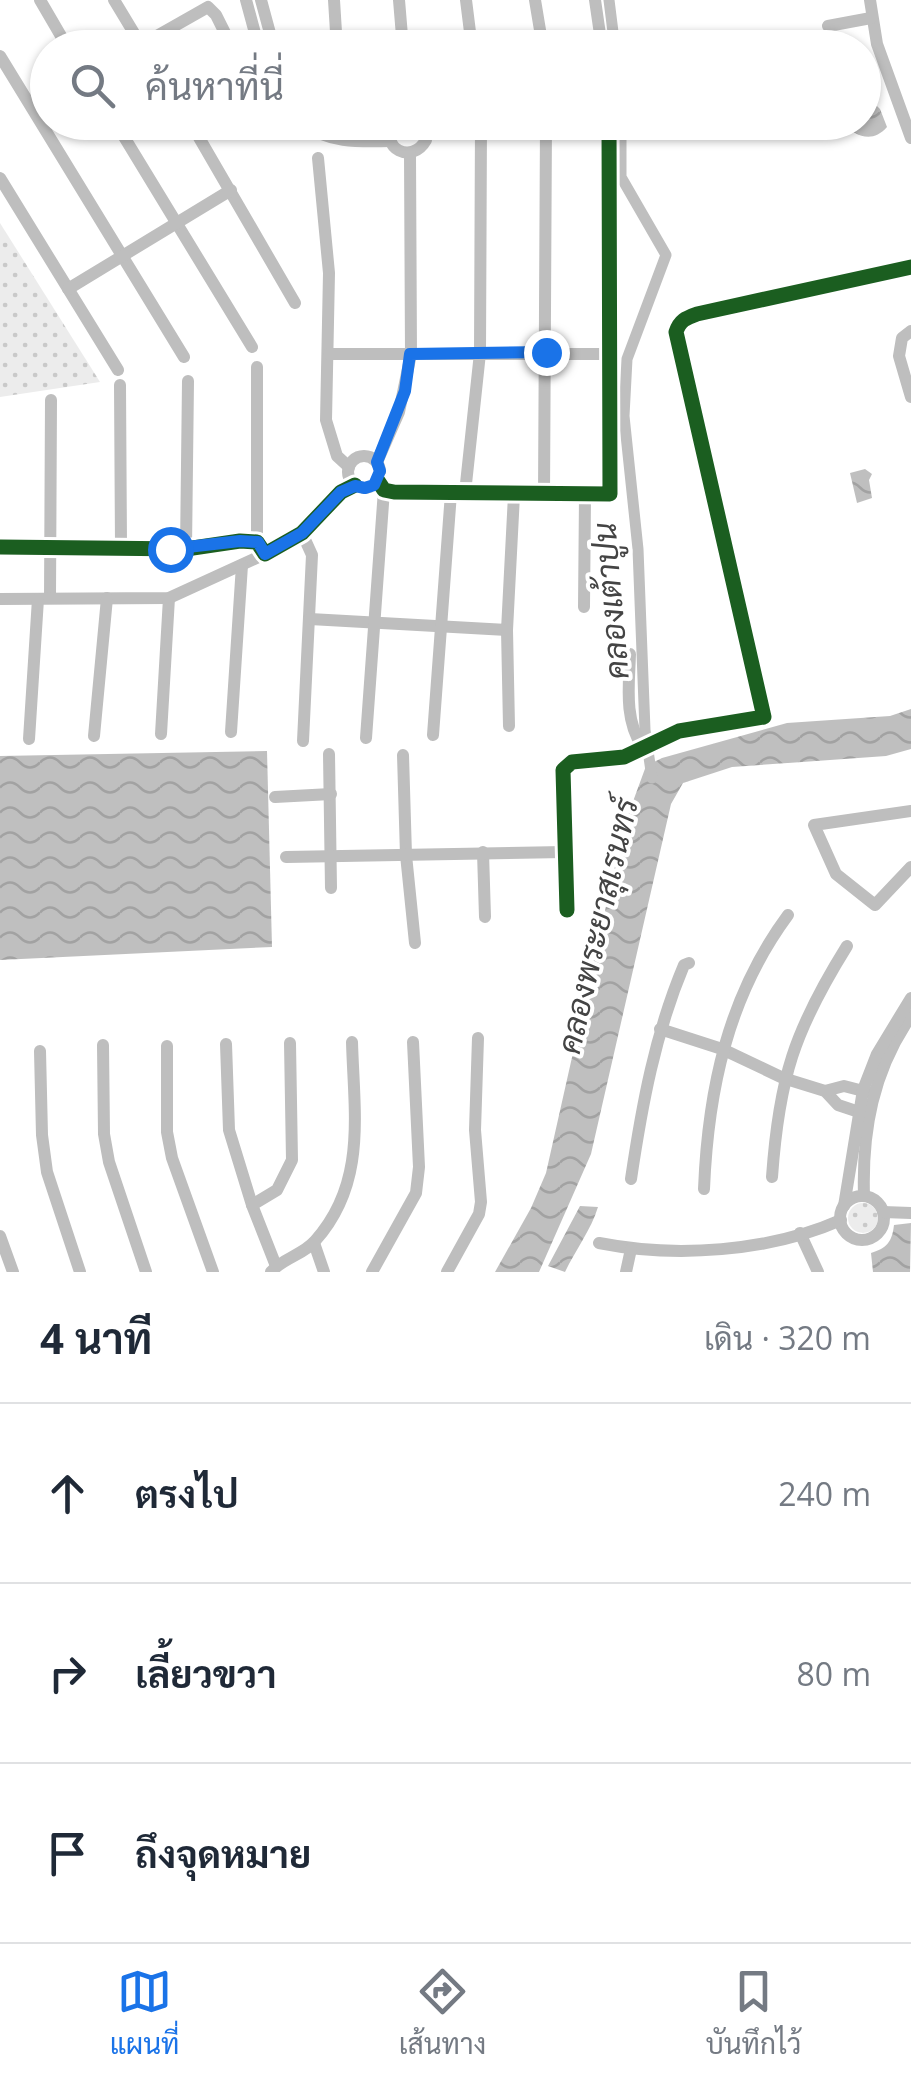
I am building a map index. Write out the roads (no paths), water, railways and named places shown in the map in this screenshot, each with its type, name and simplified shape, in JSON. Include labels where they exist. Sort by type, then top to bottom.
[{"type":"street","points":[[40,0],[58,30]]},
{"type":"street","points":[[114,0],[132,30]]},
{"type":"street","points":[[246,0],[254,30]]},
{"type":"street","points":[[261,0],[269,30]]},
{"type":"street","points":[[334,0],[336,30]]},
{"type":"street","points":[[399,0],[401,30]]},
{"type":"street","points":[[466,0],[470,30]]},
{"type":"street","points":[[535,0],[539,30]]},
{"type":"street","points":[[595,0],[599,30]]},
{"type":"street","points":[[870,0],[874,30]]},
{"type":"street","points":[[169,30],[208,7],[224,30]]},
{"type":"street","points":[[250,17],[266,18]]},
{"type":"street","points":[[828,26],[871,18]]},
{"type":"street","points":[[881,53],[911,138]]},
{"type":"street","points":[[0,56],[30,105]]},
{"type":"street","points":[[51,140],[184,358]]},
{"type":"street","points":[[126,140],[252,347]]},
{"type":"street","points":[[201,140],[295,304]]},
{"type":"street","points":[[394,140],[398,151],[410,154],[420,150],[422,140]]},
{"type":"street","points":[[433,735],[458,493],[480,353],[482,140]]},
{"type":"street","points":[[544,496],[546,140]]},
{"type":"street","points":[[0,599],[169,598],[242,565],[261,548],[302,533],[341,492],[355,486],[514,496],[610,494],[609,140]]},
{"type":"street","points":[[377,462],[402,402],[410,354],[410,154]]},
{"type":"street","points":[[318,158],[328,273],[326,420],[337,456],[348,468],[355,486]]},
{"type":"street","points":[[0,178],[119,377],[121,546]]},
{"type":"street","points":[[68,289],[230,190]]},
{"type":"street","points":[[567,910],[563,770],[572,762],[624,756],[679,731],[764,717],[676,332],[678,325],[697,314],[911,268]]},
{"type":"street","points":[[911,331],[902,338],[899,356],[911,396]]},
{"type":"street","points":[[329,354],[608,354]]},
{"type":"street","points":[[257,366],[261,548]]},
{"type":"street","points":[[186,550],[188,381]]},
{"type":"street","points":[[30,739],[50,548],[51,400]]},
{"type":"street","points":[[348,468],[358,456],[369,456],[377,462],[381,485],[376,622],[366,738]]},
{"type":"street","points":[[510,726],[507,630],[514,496]]},
{"type":"street","points":[[584,607],[585,496]]},
{"type":"street","points":[[302,533],[312,554],[303,741]]},
{"type":"street","points":[[0,548],[121,546],[186,550],[240,541],[261,548]]},
{"type":"street","points":[[231,732],[242,565]]},
{"type":"street","points":[[94,736],[107,598]]},
{"type":"street","points":[[160,734],[169,598]]},
{"type":"street","points":[[310,619],[507,630]]},
{"type":"street","points":[[630,654],[628,701],[633,732],[647,744]]},
{"type":"street","points":[[330,754],[332,888]]},
{"type":"street","points":[[404,756],[406,855],[415,943]]},
{"type":"street","points":[[275,797],[330,794]]},
{"type":"street","points":[[911,810],[814,825],[836,874],[876,905],[911,866]]},
{"type":"street","points":[[483,852],[486,917]]},
{"type":"street","points":[[286,857],[564,852]]},
{"type":"street","points":[[704,1189],[712,1098],[722,1049],[752,974],[788,915]]},
{"type":"street","points":[[772,1178],[783,1078],[804,1018],[848,946]]},
{"type":"street","points":[[631,1179],[660,1029],[688,963]]},
{"type":"street","points":[[599,1243],[631,1249],[728,1247],[800,1233],[842,1213],[854,1198],[864,1196],[875,1200],[883,1212],[882,1227],[866,1240],[852,1237],[842,1213],[882,1044],[911,998]]},
{"type":"street","points":[[868,1092],[911,1016]]},
{"type":"street","points":[[660,1029],[722,1049],[783,1078],[825,1091],[838,1105],[863,1114]]},
{"type":"street","points":[[448,1272],[479,1214],[481,1202],[475,1130],[478,1038]]},
{"type":"street","points":[[226,1044],[229,1130],[274,1269],[314,1243],[348,1188],[354,1158],[352,1042]]},
{"type":"street","points":[[372,1272],[416,1193],[419,1167],[414,1042]]},
{"type":"street","points":[[252,1204],[277,1190],[292,1160],[290,1044]]},
{"type":"street","points":[[103,1045],[104,1134],[109,1162],[146,1272]]},
{"type":"street","points":[[167,1046],[172,1158],[213,1272]]},
{"type":"street","points":[[40,1051],[47,1172],[80,1272]]},
{"type":"street","points":[[825,1091],[844,1086],[868,1092]]},
{"type":"street","points":[[863,1114],[864,1196]]},
{"type":"street","points":[[883,1212],[911,1213]]},
{"type":"street","points":[[800,1233],[818,1272]]},
{"type":"street","points":[[0,1236],[13,1272]]},
{"type":"street","points":[[314,1243],[324,1272]]},
{"type":"street","points":[[626,1272],[631,1249]]},
{"type":"water","points":[[865,469],[872,474],[872,498],[857,503],[850,473]]},
{"type":"water","points":[[911,709],[911,749],[886,756],[732,767],[683,783],[671,804],[591,1154],[539,1272],[495,1272],[546,1173],[624,826],[646,766],[787,723],[890,716]]},
{"type":"water","points":[[267,751],[272,947],[0,960],[0,756]]},
{"type":"water","points":[[580,1206],[598,1207],[587,1232],[565,1272],[548,1266]]},
{"type":"water","points":[[911,1223],[910,1272],[873,1272],[871,1253],[888,1244],[894,1225]]},
{"type":"waterway","name":"คลองเต้าปูน","points":[[609,0],[613,30]]},
{"type":"waterway","name":"คลองเต้าปูน","points":[[621,140],[621,177],[666,255],[627,359],[624,416],[638,549],[645,730],[652,778]]},
{"type":"water label","name":"คลองพระยาสุเรนทร์","points":[[598,926]]}]
